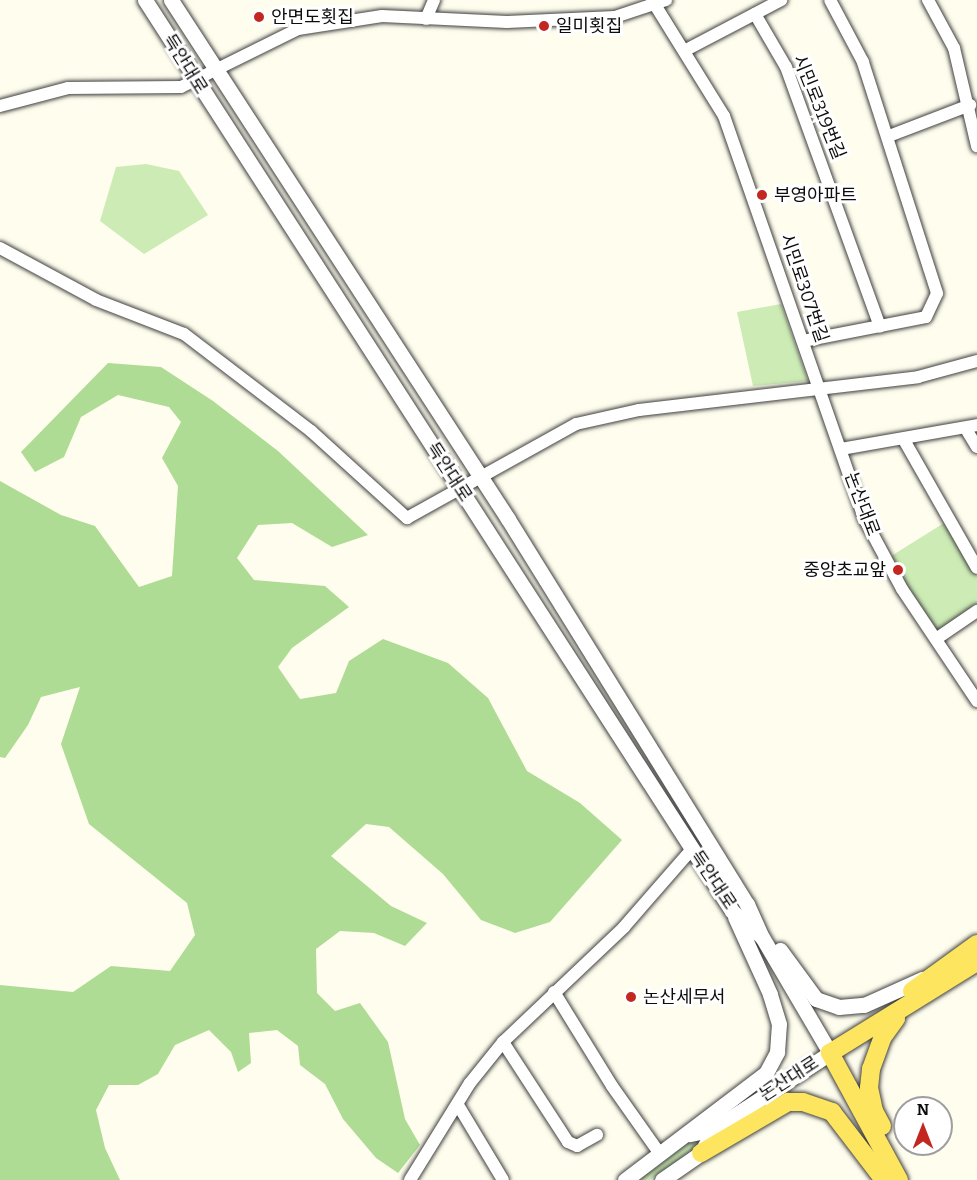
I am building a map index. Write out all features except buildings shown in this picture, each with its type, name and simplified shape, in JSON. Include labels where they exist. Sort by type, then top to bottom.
[{"type":"main road","name":"논산대로","points":[[865,1030],[876,1018],[977,944]]},
{"type":"main road","name":"논산대로","points":[[830,1053],[977,962]]},
{"type":"main road","points":[[898,1179],[874,1111],[869,1088],[873,1058],[902,1010]]},
{"type":"main road","name":"득안대로","points":[[830,1053],[898,1179]]},
{"type":"main road","points":[[700,1153],[788,1102],[803,1102],[832,1112],[898,1179]]},
{"type":"street","name":"득안대로","points":[[145,0],[732,911],[762,936]]},
{"type":"street","name":"득안대로","points":[[171,0],[481,479],[747,904],[762,936],[830,1053]]},
{"type":"street","points":[[426,19],[434,0]]},
{"type":"street","points":[[684,51],[781,0]]},
{"type":"street","points":[[803,341],[926,317],[937,293],[890,136],[863,62],[830,0]]},
{"type":"street","points":[[928,0],[954,48],[970,105],[977,146]]},
{"type":"street","points":[[0,105],[68,88],[181,87],[217,70],[260,45],[298,29],[382,16],[507,22],[615,17],[658,2]]},
{"type":"street","name":"시민로307번길","points":[[658,2],[684,51],[724,116],[821,390]]},
{"type":"street","name":"시민로319번길","points":[[755,14],[786,67],[880,327]]},
{"type":"street","points":[[890,136],[970,105]]},
{"type":"street","points":[[0,248],[96,300],[184,334],[311,431],[407,518],[481,479],[576,424],[639,410],[918,377],[977,361]]},
{"type":"street","name":"논산대로","points":[[821,390],[878,546],[977,701]]},
{"type":"street","points":[[841,449],[972,427],[977,447]]},
{"type":"street","points":[[904,440],[977,568]]},
{"type":"street","points":[[936,639],[977,611]]},
{"type":"street","points":[[410,1180],[458,1105],[503,1042],[624,927],[692,849]]},
{"type":"street","points":[[747,904],[802,982],[816,999],[830,1005],[864,1005],[943,969]]},
{"type":"street","points":[[690,1134],[766,1073],[777,1052],[779,1024],[770,994],[732,911]]},
{"type":"street","points":[[554,992],[612,1086],[660,1154]]},
{"type":"street","points":[[503,1042],[568,1142],[577,1146],[597,1135]]},
{"type":"street","name":"논산대로","points":[[625,1180],[690,1134],[714,1129],[830,1053]]},
{"type":"street","points":[[458,1105],[503,1180]]},
{"type":"street","name":"논산대로","points":[[662,1180],[700,1153],[714,1129]]},
{"type":"green space","points":[[146,164],[179,171],[208,215],[144,254],[100,221],[116,167]]},
{"type":"green space","points":[[781,304],[808,381],[753,386],[737,312]]},
{"type":"green space","points":[[108,363],[161,367],[213,401],[278,451],[368,535],[332,547],[292,523],[258,525],[237,558],[254,580],[325,586],[349,607],[292,648],[278,667],[300,699],[336,693],[349,661],[383,639],[448,663],[488,698],[527,771],[580,803],[622,840],[550,922],[515,933],[481,920],[443,874],[389,827],[366,824],[331,856],[391,906],[427,923],[405,946],[374,933],[340,931],[316,949],[317,993],[335,1011],[360,1003],[388,1042],[405,1119],[420,1145],[398,1173],[376,1158],[343,1119],[325,1084],[300,1065],[298,1046],[277,1030],[249,1033],[251,1063],[238,1072],[231,1052],[209,1030],[175,1045],[158,1074],[138,1085],[109,1085],[96,1110],[105,1148],[120,1180],[0,1180],[0,985],[73,992],[111,966],[170,971],[195,935],[187,903],[89,824],[61,744],[80,687],[41,697],[28,725],[5,758],[0,757],[0,481],[61,515],[95,526],[139,587],[172,576],[178,486],[162,458],[181,422],[169,407],[118,395],[81,417],[64,457],[35,472],[21,452]]},
{"type":"green space","points":[[944,523],[977,576],[977,607],[938,632],[888,558]]},
{"type":"green space","points":[[692,1140],[697,1147],[650,1180],[635,1180]]},
{"type":"place","name":"안면도횟집","points":[[259,17]]},
{"type":"place","name":"일미횟집","points":[[544,26]]},
{"type":"place","name":"부영아파트","points":[[762,195]]},
{"type":"place","name":"중앙초교앞","points":[[898,570]]},
{"type":"place","name":"논산세무서","points":[[631,997]]}]
